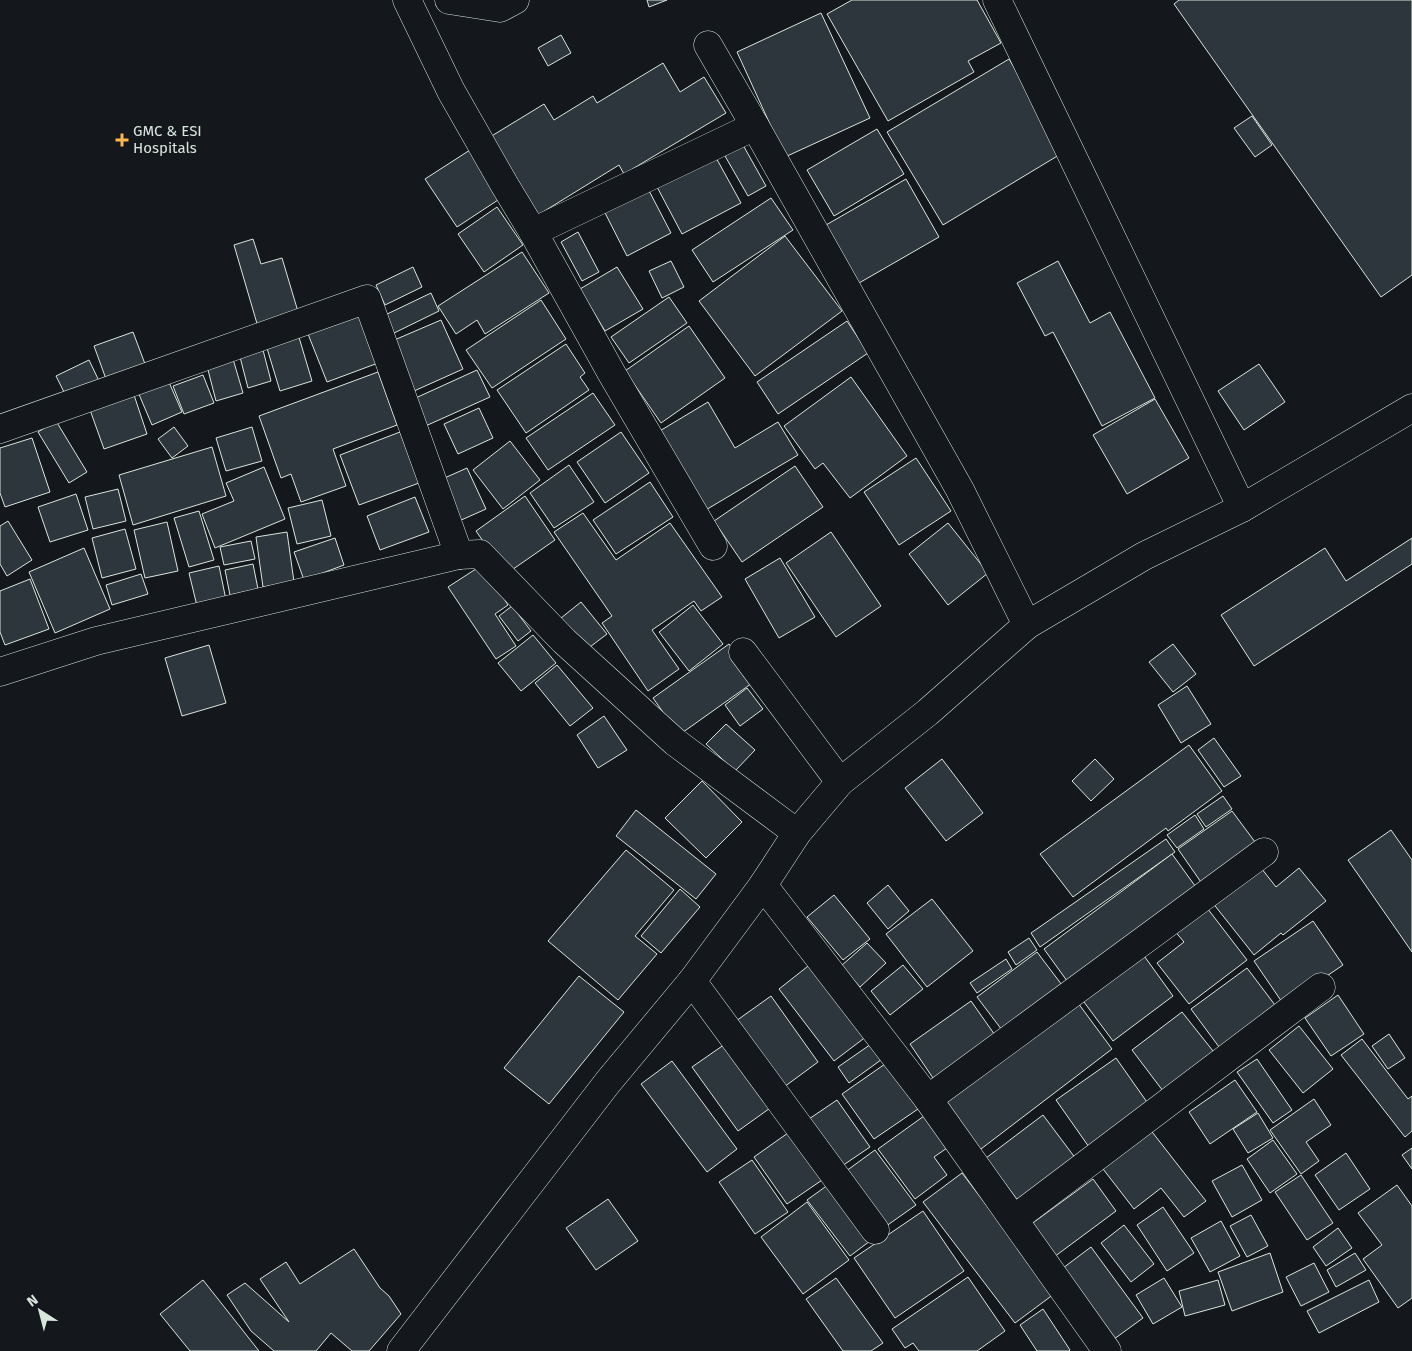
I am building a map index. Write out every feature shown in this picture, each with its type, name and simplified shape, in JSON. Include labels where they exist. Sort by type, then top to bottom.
[{"type":"street","points":[[406,0],[451,91],[504,184],[534,232],[612,374],[713,546]]},
{"type":"street","points":[[450,0],[500,8],[515,0]]},
{"type":"street","points":[[997,0],[1242,508]]},
{"type":"street","points":[[708,45],[960,490],[1027,625]]},
{"type":"street","points":[[534,232],[755,126]]},
{"type":"street","points":[[0,429],[367,299],[459,555]]},
{"type":"street","points":[[401,1351],[608,1082],[692,981],[762,885],[797,833],[840,782],[928,712],[1027,625],[1144,556],[1242,508],[1412,408]]},
{"type":"street","points":[[0,672],[96,641],[459,555],[480,554],[564,641],[675,742],[797,833]]},
{"type":"street","points":[[743,652],[840,782]]},
{"type":"street","points":[[928,1099],[1264,852]]},
{"type":"street","points":[[762,885],[928,1099],[1107,1351]]},
{"type":"street","points":[[692,981],[875,1230]]},
{"type":"street","points":[[1014,1219],[1321,987]]},
{"type":"building","points":[[647,0],[667,0],[649,7]]},
{"type":"building","points":[[852,0],[977,0],[1001,43],[968,61],[974,72],[888,121],[827,14]]},
{"type":"building","points":[[1179,0],[1412,0],[1412,275],[1381,297],[1174,4]]},
{"type":"building","points":[[821,13],[870,118],[785,157],[737,52]]},
{"type":"building","points":[[561,35],[571,53],[548,66],[538,48]]},
{"type":"building","points":[[1009,59],[1064,152],[943,225],[887,132]]},
{"type":"building","points":[[663,63],[680,92],[704,77],[726,113],[624,174],[619,165],[538,215],[490,137],[544,104],[554,120],[593,96],[597,103]]},
{"type":"building","points":[[1252,116],[1272,145],[1255,157],[1234,128]]},
{"type":"building","points":[[877,129],[904,174],[834,216],[807,170]]},
{"type":"building","points":[[743,145],[766,186],[748,196],[725,156]]},
{"type":"building","points":[[470,150],[501,198],[457,227],[425,179]]},
{"type":"building","points":[[714,154],[741,203],[682,234],[656,185]]},
{"type":"building","points":[[906,179],[939,237],[859,283],[826,225]]},
{"type":"building","points":[[645,183],[671,233],[627,256],[601,205]]},
{"type":"building","points":[[771,198],[793,230],[713,282],[692,250]]},
{"type":"building","points":[[497,207],[523,245],[484,272],[458,234]]},
{"type":"building","points":[[578,232],[599,272],[582,281],[561,242]]},
{"type":"building","points":[[785,236],[842,311],[755,376],[699,301]]},
{"type":"building","points":[[253,239],[261,264],[282,258],[299,315],[258,327],[234,245]]},
{"type":"building","points":[[522,252],[549,293],[485,334],[477,320],[456,334],[438,306]]},
{"type":"building","points":[[671,261],[684,287],[662,298],[649,271]]},
{"type":"building","points":[[1058,261],[1090,323],[1110,312],[1155,398],[1102,426],[1053,332],[1045,336],[1017,283]]},
{"type":"building","points":[[413,267],[422,287],[385,305],[376,285]]},
{"type":"building","points":[[617,267],[643,309],[605,331],[580,289]]},
{"type":"building","points":[[431,293],[439,311],[392,334],[383,316]]},
{"type":"building","points":[[669,297],[687,323],[629,363],[611,337]]},
{"type":"building","points":[[541,300],[566,339],[492,388],[466,350]]},
{"type":"building","points":[[359,314],[378,363],[327,382],[308,334]]},
{"type":"building","points":[[441,320],[463,369],[414,391],[392,341]]},
{"type":"building","points":[[847,321],[868,353],[778,414],[757,382]]},
{"type":"building","points":[[689,326],[725,378],[661,423],[625,371]]},
{"type":"building","points":[[133,332],[145,364],[106,379],[94,346]]},
{"type":"building","points":[[298,334],[312,381],[280,391],[266,345]]},
{"type":"building","points":[[566,344],[585,373],[580,377],[589,390],[526,433],[497,390]]},
{"type":"building","points":[[263,350],[271,381],[248,388],[240,357]]},
{"type":"building","points":[[233,359],[243,393],[216,401],[207,366]]},
{"type":"building","points":[[89,360],[100,383],[67,398],[56,376]]},
{"type":"building","points":[[1259,364],[1285,402],[1244,430],[1218,391]]},
{"type":"building","points":[[477,370],[490,397],[421,428],[409,401]]},
{"type":"building","points":[[378,372],[397,425],[333,449],[346,486],[301,502],[291,474],[281,478],[259,416]]},
{"type":"building","points":[[203,375],[214,403],[184,414],[173,386]]},
{"type":"building","points":[[851,377],[907,456],[850,498],[823,463],[815,469],[784,426]]},
{"type":"building","points":[[168,380],[182,412],[152,425],[138,392]]},
{"type":"building","points":[[133,392],[147,434],[104,449],[89,407]]},
{"type":"building","points":[[593,393],[615,425],[548,470],[526,438]]},
{"type":"building","points":[[1155,399],[1189,458],[1127,494],[1093,435]]},
{"type":"building","points":[[708,402],[735,448],[778,422],[798,455],[704,511],[658,432]]},
{"type":"building","points":[[479,408],[493,438],[458,454],[444,424]]},
{"type":"building","points":[[56,421],[87,472],[69,483],[38,432]]},
{"type":"building","points":[[174,427],[188,446],[172,458],[158,439]]},
{"type":"building","points":[[252,427],[262,461],[226,471],[216,438]]},
{"type":"building","points":[[400,432],[419,483],[359,505],[340,455]]},
{"type":"building","points":[[621,432],[649,473],[605,503],[577,462]]},
{"type":"building","points":[[32,438],[50,492],[5,507],[0,493],[0,448]]},
{"type":"building","points":[[510,441],[540,480],[503,509],[473,470]]},
{"type":"building","points":[[212,447],[226,496],[133,525],[119,475]]},
{"type":"building","points":[[916,458],[951,511],[899,545],[864,492]]},
{"type":"building","points":[[569,465],[594,502],[554,528],[530,493]]},
{"type":"building","points":[[795,466],[823,507],[742,562],[714,521]]},
{"type":"building","points":[[264,467],[285,519],[215,548],[202,514],[234,501],[226,483]]},
{"type":"building","points":[[467,468],[486,509],[459,521],[440,480]]},
{"type":"building","points":[[650,482],[673,517],[616,554],[593,520]]},
{"type":"building","points":[[118,489],[126,521],[93,529],[85,497]]},
{"type":"building","points":[[76,494],[88,530],[50,542],[38,507]]},
{"type":"building","points":[[525,496],[555,540],[506,574],[476,531]]},
{"type":"building","points":[[415,497],[429,532],[380,550],[367,516]]},
{"type":"building","points":[[322,500],[331,536],[297,544],[288,508]]},
{"type":"building","points":[[199,511],[214,560],[189,567],[174,518]]},
{"type":"building","points":[[583,513],[616,560],[670,523],[722,597],[701,611],[694,601],[652,630],[679,669],[648,691],[602,623],[612,616],[554,532]]},
{"type":"building","points":[[8,521],[32,560],[7,576],[0,564],[0,526]]},
{"type":"building","points":[[167,522],[178,571],[145,578],[134,530]]},
{"type":"building","points":[[948,523],[988,573],[948,605],[909,554]]},
{"type":"building","points":[[125,529],[136,569],[102,578],[92,538]]},
{"type":"building","points":[[287,532],[294,582],[263,587],[256,537]]},
{"type":"building","points":[[831,532],[881,606],[836,637],[786,563]]},
{"type":"building","points":[[335,538],[344,565],[304,580],[294,552]]},
{"type":"building","points":[[1412,538],[1412,564],[1254,666],[1221,615],[1325,548],[1346,581]]},
{"type":"building","points":[[251,541],[255,559],[224,565],[220,547]]},
{"type":"building","points":[[84,548],[110,609],[55,633],[29,572]]},
{"type":"building","points":[[780,558],[815,617],[779,638],[745,579]]},
{"type":"building","points":[[253,564],[258,589],[230,595],[225,570]]},
{"type":"building","points":[[482,565],[508,605],[495,614],[516,646],[496,659],[448,587]]},
{"type":"building","points":[[219,566],[226,600],[197,606],[189,573]]},
{"type":"building","points":[[141,574],[148,594],[112,605],[106,585]]},
{"type":"building","points":[[30,579],[49,629],[5,645],[0,632],[0,591]]},
{"type":"building","points":[[581,602],[607,634],[586,650],[561,618]]},
{"type":"building","points":[[693,605],[723,644],[689,671],[659,632]]},
{"type":"building","points":[[512,606],[531,631],[518,641],[499,616]]},
{"type":"building","points":[[533,635],[556,663],[521,691],[498,663]]},
{"type":"building","points":[[729,644],[755,681],[679,735],[653,698]]},
{"type":"building","points":[[1173,644],[1196,674],[1173,692],[1149,662]]},
{"type":"building","points":[[209,645],[226,703],[182,716],[165,658]]},
{"type":"building","points":[[557,665],[593,708],[570,726],[535,683]]},
{"type":"building","points":[[1187,686],[1211,724],[1181,743],[1158,705]]},
{"type":"building","points":[[747,688],[763,709],[740,726],[725,705]]},
{"type":"building","points":[[604,716],[627,750],[598,768],[577,735]]},
{"type":"building","points":[[726,724],[755,750],[735,771],[706,744]]},
{"type":"building","points":[[1214,738],[1241,776],[1224,787],[1198,750]]},
{"type":"building","points":[[1189,745],[1222,791],[1168,831],[1166,828],[1073,897],[1040,854]]},
{"type":"building","points":[[942,759],[983,813],[946,841],[905,788]]},
{"type":"building","points":[[1095,759],[1114,779],[1091,801],[1072,781]]},
{"type":"building","points":[[702,781],[742,822],[706,858],[665,818]]},
{"type":"building","points":[[1223,796],[1232,809],[1206,827],[1197,814]]},
{"type":"building","points":[[636,810],[716,874],[696,899],[616,836]]},
{"type":"building","points":[[1232,811],[1258,846],[1203,885],[1178,849]]},
{"type":"building","points":[[1195,815],[1204,829],[1177,848],[1167,835]]},
{"type":"building","points":[[1391,830],[1412,860],[1412,952],[1348,860]]},
{"type":"building","points":[[1166,839],[1175,852],[1040,947],[1031,933]]},
{"type":"building","points":[[626,850],[674,890],[635,936],[657,954],[618,1000],[548,941]]},
{"type":"building","points":[[1172,854],[1198,890],[1070,985],[1044,949]]},
{"type":"building","points":[[1258,864],[1276,887],[1299,868],[1326,901],[1254,955],[1212,902]]},
{"type":"building","points":[[888,885],[909,911],[888,929],[867,903]]},
{"type":"building","points":[[680,889],[700,907],[661,953],[641,936]]},
{"type":"building","points":[[834,895],[870,939],[843,960],[807,917]]},
{"type":"building","points":[[932,899],[973,951],[927,987],[886,934]]},
{"type":"building","points":[[1204,904],[1247,960],[1189,1004],[1157,963],[1184,942],[1173,929]]},
{"type":"building","points":[[1313,921],[1343,965],[1284,1005],[1254,961]]},
{"type":"building","points":[[1029,938],[1037,950],[1016,965],[1008,952]]},
{"type":"building","points":[[867,943],[886,963],[860,987],[841,966]]},
{"type":"building","points":[[1037,952],[1065,989],[1005,1034],[977,997]]},
{"type":"building","points":[[1142,953],[1173,996],[1113,1041],[1081,998]]},
{"type":"building","points":[[1006,959],[1012,969],[977,993],[970,983]]},
{"type":"building","points":[[812,963],[867,1036],[834,1061],[779,989]]},
{"type":"building","points":[[903,965],[923,989],[890,1015],[871,991]]},
{"type":"building","points":[[1247,968],[1278,1009],[1222,1051],[1191,1009]]},
{"type":"building","points":[[579,976],[624,1012],[549,1104],[504,1068]]},
{"type":"building","points":[[1338,995],[1364,1034],[1331,1056],[1305,1018]]},
{"type":"building","points":[[771,996],[818,1062],[784,1087],[736,1021]]},
{"type":"building","points":[[971,1001],[997,1038],[935,1081],[910,1044]]},
{"type":"building","points":[[1078,1003],[1112,1049],[977,1152],[942,1105]]},
{"type":"building","points":[[1182,1012],[1217,1056],[1166,1095],[1132,1050]]},
{"type":"building","points":[[1299,1026],[1333,1069],[1303,1093],[1269,1050]]},
{"type":"building","points":[[1389,1034],[1405,1058],[1388,1069],[1372,1046]]},
{"type":"building","points":[[1362,1039],[1408,1099],[1412,1096],[1412,1131],[1405,1137],[1341,1055]]},
{"type":"building","points":[[728,1042],[773,1106],[738,1131],[692,1067]]},
{"type":"building","points":[[874,1042],[885,1057],[849,1083],[838,1067]]},
{"type":"building","points":[[1116,1058],[1149,1105],[1089,1147],[1056,1100]]},
{"type":"building","points":[[1257,1059],[1292,1110],[1273,1123],[1237,1072]]},
{"type":"building","points":[[672,1061],[737,1149],[707,1172],[641,1084]]},
{"type":"building","points":[[885,1064],[918,1109],[874,1139],[842,1094]]},
{"type":"building","points":[[1235,1080],[1257,1112],[1210,1144],[1189,1112]]},
{"type":"building","points":[[1314,1099],[1331,1125],[1306,1142],[1319,1161],[1301,1174],[1270,1130]]},
{"type":"building","points":[[837,1100],[870,1147],[836,1170],[803,1123]]},
{"type":"building","points":[[1258,1113],[1273,1138],[1248,1153],[1233,1129]]},
{"type":"building","points":[[1043,1115],[1076,1159],[1019,1202],[986,1158]]},
{"type":"building","points":[[924,1116],[947,1148],[934,1157],[947,1175],[915,1199],[878,1149]]},
{"type":"building","points":[[795,1128],[828,1176],[787,1204],[754,1157]]},
{"type":"building","points":[[1149,1128],[1206,1201],[1184,1217],[1161,1188],[1134,1209],[1100,1165]]},
{"type":"building","points":[[1273,1140],[1297,1174],[1270,1193],[1247,1159]]},
{"type":"building","points":[[1412,1148],[1412,1169],[1402,1155]]},
{"type":"building","points":[[875,1150],[916,1205],[882,1229],[842,1174]]},
{"type":"building","points":[[1346,1153],[1370,1189],[1339,1210],[1315,1175]]},
{"type":"building","points":[[752,1160],[788,1212],[755,1234],[719,1182]]},
{"type":"building","points":[[1242,1165],[1262,1200],[1232,1217],[1212,1181]]},
{"type":"building","points":[[962,1173],[1054,1294],[1015,1323],[923,1202]]},
{"type":"building","points":[[1301,1175],[1333,1223],[1307,1240],[1275,1192]]},
{"type":"building","points":[[1093,1179],[1116,1211],[1054,1257],[1030,1225]]},
{"type":"building","points":[[832,1182],[874,1238],[850,1256],[807,1200]]},
{"type":"building","points":[[1397,1185],[1412,1206],[1412,1298],[1398,1308],[1363,1259],[1382,1245],[1358,1213]]},
{"type":"building","points":[[608,1199],[638,1241],[596,1270],[566,1228]]},
{"type":"building","points":[[807,1202],[849,1260],[803,1294],[761,1237]]},
{"type":"building","points":[[1163,1207],[1194,1253],[1167,1271],[1137,1225]]},
{"type":"building","points":[[923,1211],[964,1271],[895,1318],[854,1258]]},
{"type":"building","points":[[1251,1215],[1268,1246],[1247,1257],[1230,1226]]},
{"type":"building","points":[[1221,1221],[1240,1256],[1210,1272],[1191,1238]]},
{"type":"building","points":[[1124,1225],[1154,1264],[1131,1282],[1101,1243]]},
{"type":"building","points":[[1338,1228],[1352,1248],[1326,1266],[1313,1247]]},
{"type":"building","points":[[1091,1247],[1143,1318],[1110,1342],[1059,1271]]},
{"type":"building","points":[[354,1249],[380,1288],[389,1296],[401,1314],[369,1351],[352,1351],[331,1333],[316,1351],[274,1351],[251,1331],[227,1295],[245,1283],[289,1322],[260,1279],[286,1262],[300,1284]]},
{"type":"building","points":[[1270,1253],[1283,1292],[1232,1311],[1218,1272]]},
{"type":"building","points":[[1355,1253],[1366,1270],[1336,1287],[1327,1270]]},
{"type":"building","points":[[1314,1263],[1329,1292],[1301,1306],[1286,1277]]},
{"type":"building","points":[[968,1277],[1005,1331],[977,1351],[919,1351],[913,1343],[905,1348],[892,1329]]},
{"type":"building","points":[[836,1278],[883,1343],[871,1351],[843,1351],[806,1299]]},
{"type":"building","points":[[1164,1278],[1182,1307],[1153,1324],[1136,1295]]},
{"type":"building","points":[[203,1280],[259,1351],[190,1351],[160,1314]]},
{"type":"building","points":[[1218,1280],[1225,1305],[1185,1316],[1179,1291]]},
{"type":"building","points":[[1369,1280],[1379,1302],[1319,1333],[1307,1311]]},
{"type":"building","points":[[1043,1309],[1069,1351],[1037,1351],[1020,1325]]},
{"type":"place","name":"GMC & ESI Hospitals","points":[[122,140]]}]
